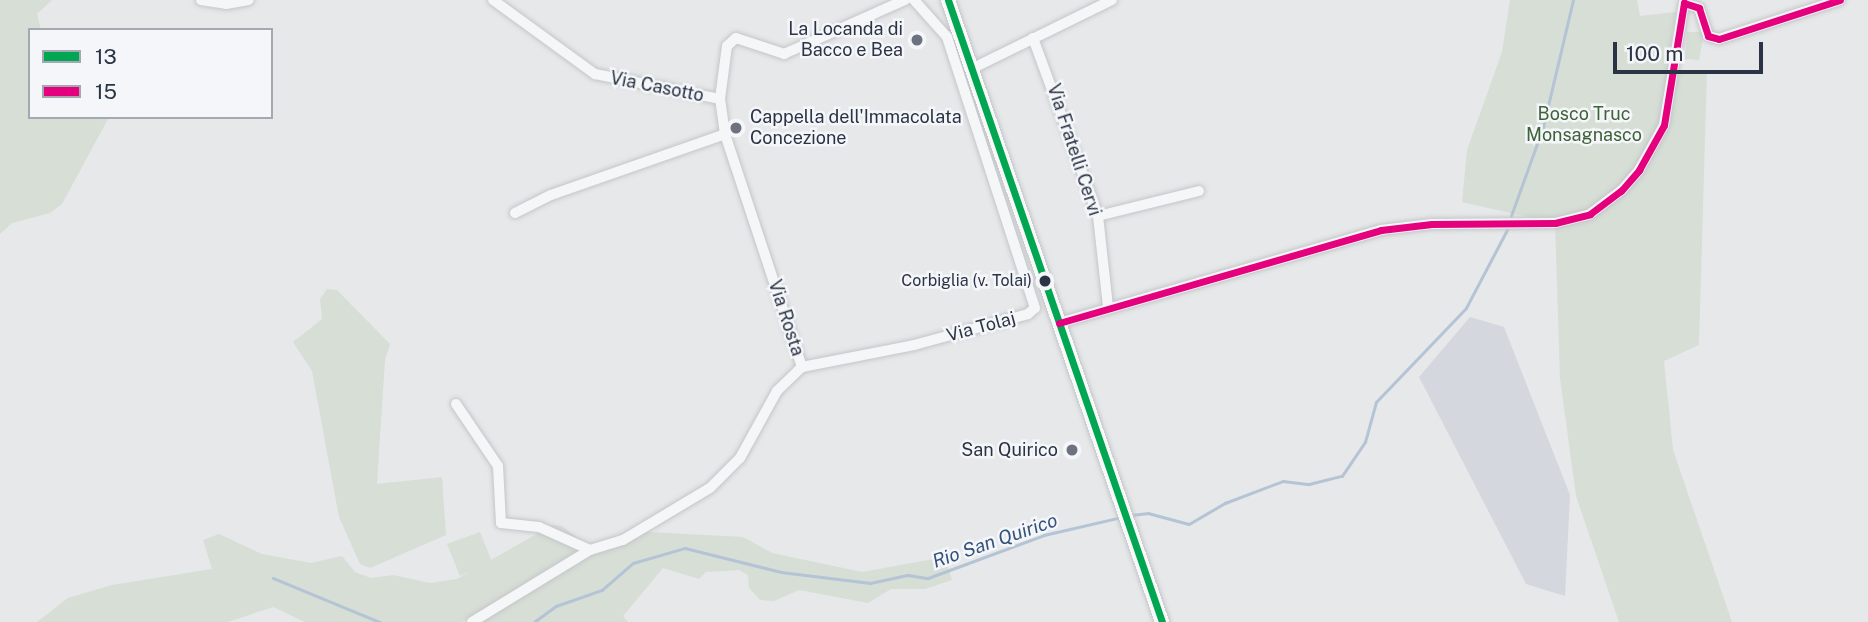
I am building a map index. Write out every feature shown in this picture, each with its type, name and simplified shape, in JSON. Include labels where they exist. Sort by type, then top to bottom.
[{"type":"street","points":[[201,0],[226,4],[249,0]]},
{"type":"street","name":"Via Casotto","points":[[493,0],[595,74],[720,99]]},
{"type":"street","name":"Via Rosta","points":[[472,622],[590,550],[623,540],[710,488],[740,458],[777,391],[802,367],[725,134],[720,99],[723,60],[732,38],[784,54],[905,0]]},
{"type":"street","name":"Via Tolaj","points":[[802,367],[914,345],[1028,314],[1035,308],[947,37],[920,12],[914,0]]},
{"type":"street","points":[[948,0],[1162,622]]},
{"type":"street","points":[[971,69],[1112,0]]},
{"type":"street","points":[[1059,323],[1381,230],[1432,224],[1555,223],[1590,214],[1621,191],[1639,170],[1664,125],[1684,2],[1699,8],[1712,39],[1840,0]]},
{"type":"street","name":"Via Fratelli Cervi","points":[[1033,38],[1098,216],[1108,307]]},
{"type":"street","points":[[515,213],[551,195],[725,134]]},
{"type":"street","points":[[1098,216],[1199,191]]},
{"type":"street","points":[[456,404],[498,466],[501,523],[539,527],[590,550]]},
{"type":"shaded area","points":[[1470,317],[1504,327],[1570,495],[1565,596],[1526,584],[1419,377]]},
{"type":"green space","points":[[0,0],[52,0],[37,14],[40,28],[28,28],[28,119],[108,119],[62,204],[50,213],[12,223],[0,234]]},
{"type":"green space","name":"Bosco Truc Monsagnasco","points":[[1510,0],[1637,0],[1640,16],[1676,12],[1667,70],[1707,70],[1699,345],[1664,361],[1673,450],[1732,622],[1619,622],[1576,496],[1560,378],[1555,223],[1462,202],[1467,150],[1502,52]]},
{"type":"green space","points":[[1687,32],[1704,32],[1699,60],[1685,59]]},
{"type":"green space","points":[[327,289],[337,290],[390,344],[385,360],[377,484],[442,477],[446,535],[370,568],[360,564],[339,517],[312,371],[293,342],[322,319],[320,299]]},
{"type":"green space","points":[[553,525],[562,526],[580,540],[583,548],[462,622],[305,622],[273,607],[228,622],[37,622],[68,598],[112,585],[212,569],[203,540],[219,534],[262,554],[311,563],[342,556],[355,572],[371,578],[393,575],[430,583],[457,579]]},
{"type":"green space","points":[[480,532],[492,562],[460,576],[447,544]]},
{"type":"green space","points":[[648,532],[743,537],[772,553],[862,572],[945,557],[952,580],[925,589],[891,589],[868,603],[799,590],[774,601],[760,600],[749,588],[748,575],[739,570],[706,572],[699,579],[663,568],[623,616],[628,622],[476,622],[589,555]]},
{"type":"waterway","name":"Rio San Quirico","points":[[1511,216],[1543,127],[1573,0]]},
{"type":"waterway","name":"Rio San Quirico","points":[[1132,515],[1148,513],[1189,524],[1225,503],[1283,481],[1309,484],[1342,476],[1365,442],[1376,402],[1466,308],[1507,230]]},
{"type":"waterway","name":"Rio San Quirico","points":[[534,622],[556,606],[602,590],[633,563],[685,548],[781,572],[870,583],[908,575],[928,578],[1044,535],[1122,517]]},
{"type":"waterway","name":"Rio San Quirico","points":[[273,578],[380,622]]},
{"type":"transit line","name":"13","points":[[948,0],[1162,622]]},
{"type":"transit line","name":"15","points":[[1059,323],[1381,230],[1432,224],[1555,223],[1590,214],[1621,191],[1639,170],[1664,125],[1684,3],[1699,8],[1708,36],[1719,39],[1840,0]]},
{"type":"place","name":"La Locanda di Bacco e Bea","points":[[917,40]]},
{"type":"place","name":"Cappella dell'Immacolata Concezione","points":[[736,128]]},
{"type":"place","name":"Corbiglia (v. Tolai)","points":[[1045,281]]},
{"type":"place","name":"San Quirico","points":[[1072,450]]}]
